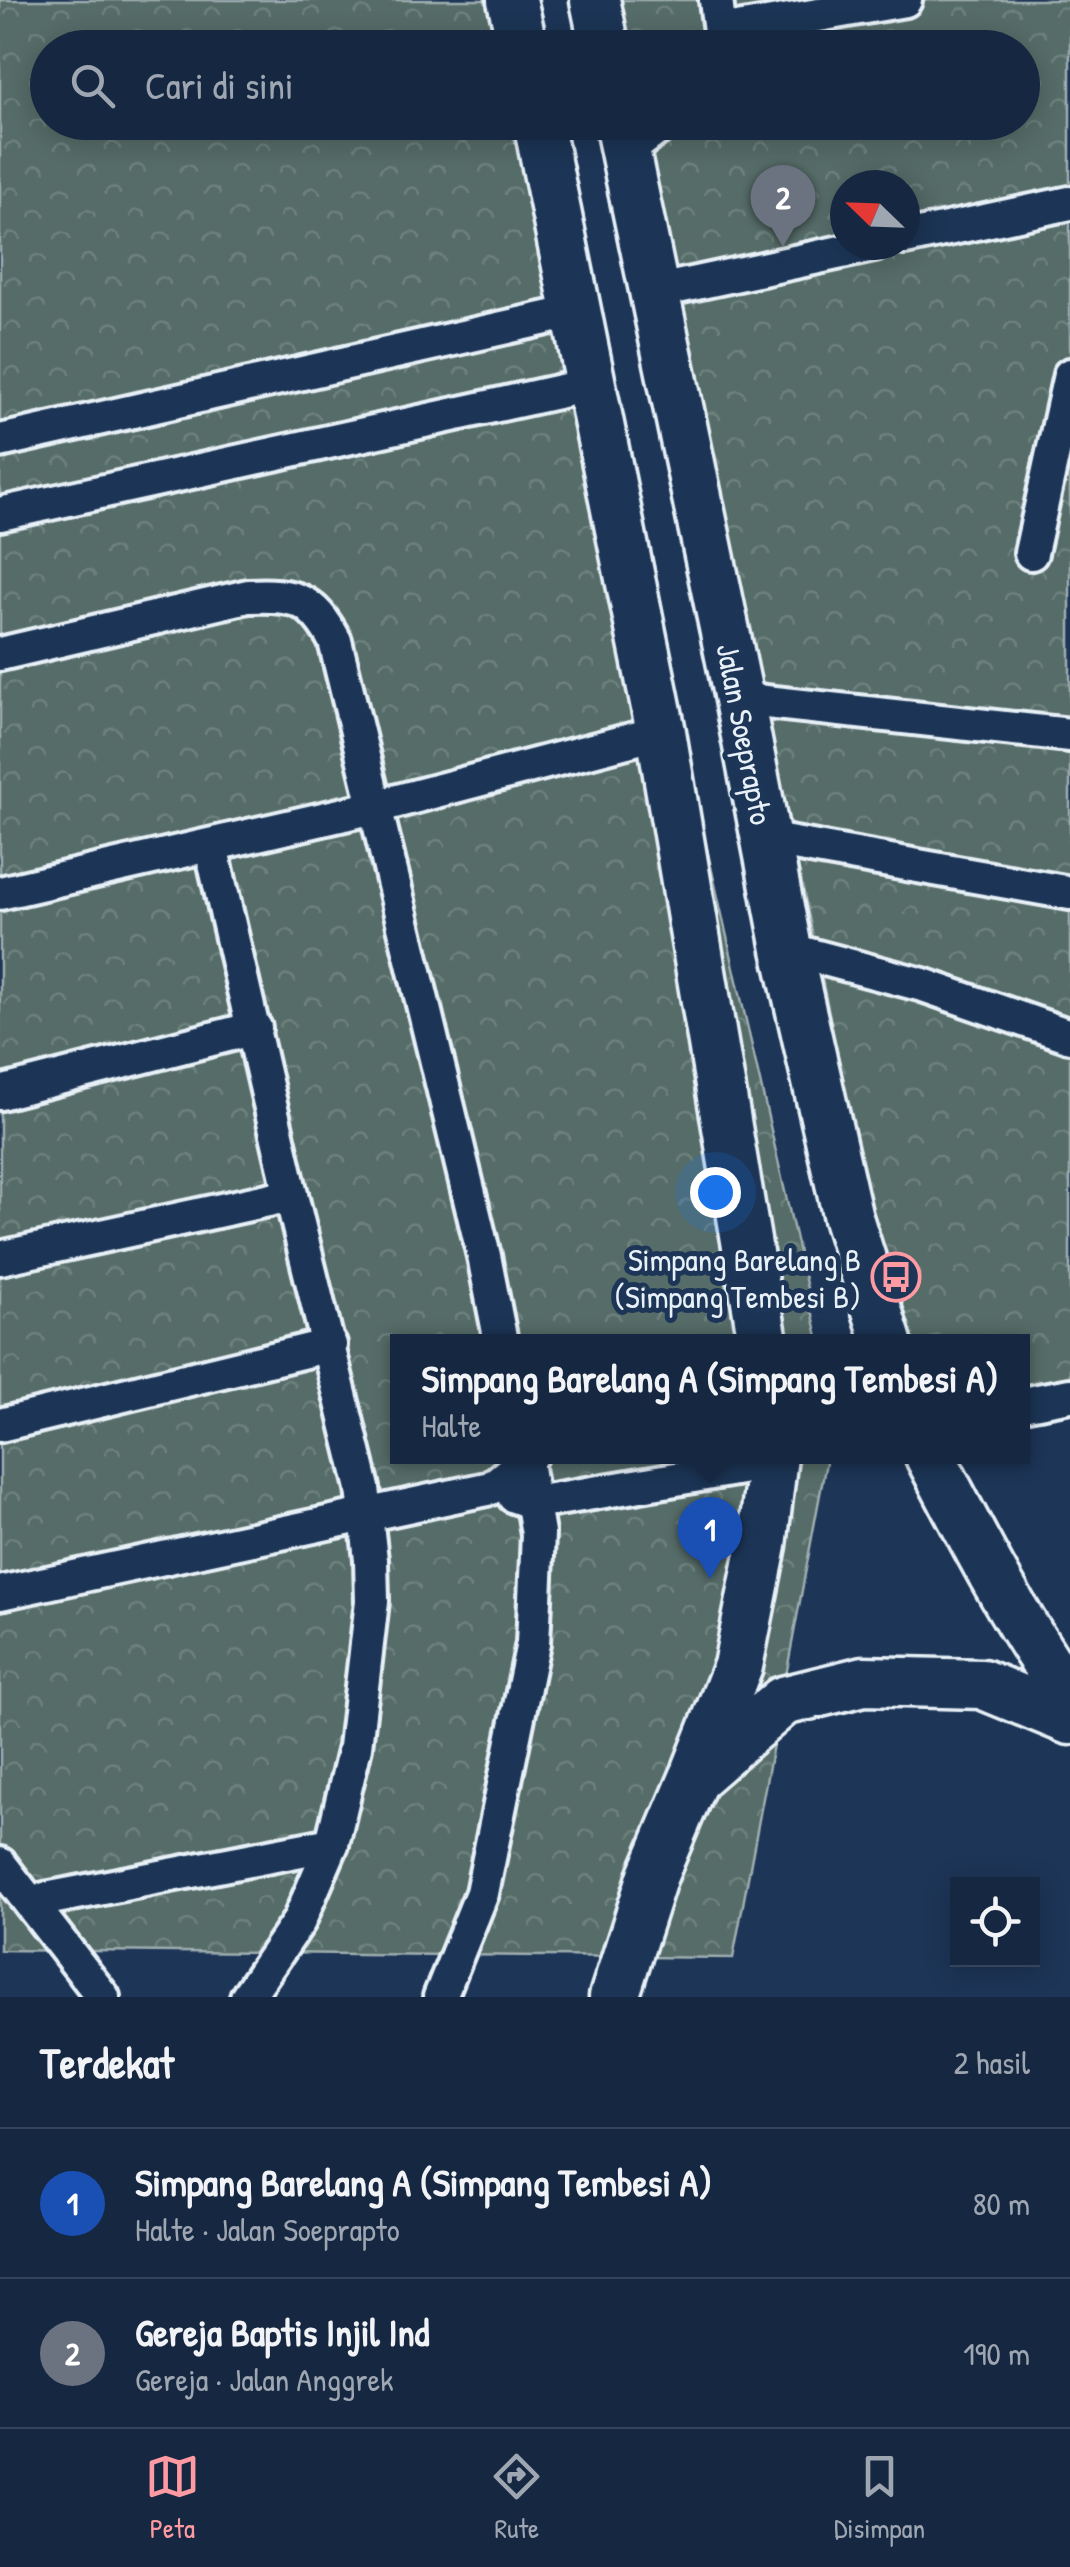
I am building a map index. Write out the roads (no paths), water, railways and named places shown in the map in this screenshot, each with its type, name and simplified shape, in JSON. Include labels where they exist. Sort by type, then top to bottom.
[{"type":"highway","points":[[512,0],[519,30]]},
{"type":"highway","points":[[596,0],[602,30]]},
{"type":"highway","points":[[542,140],[661,732],[762,1334]]},
{"type":"highway","name":"Jalan Soeprapto","points":[[622,140],[739,699],[786,949],[848,1218],[885,1334]]},
{"type":"highway","points":[[614,1997],[653,1875],[738,1666],[762,1545],[771,1464]]},
{"type":"highway","points":[[934,1464],[978,1548],[1070,1698]]},
{"type":"highway","points":[[694,1778],[783,1701],[864,1680],[982,1684],[1070,1720]]},
{"type":"street","points":[[717,27],[905,0]]},
{"type":"street","points":[[920,235],[1070,203]]},
{"type":"street","points":[[654,292],[830,254]]},
{"type":"street","points":[[0,442],[578,312]]},
{"type":"street","points":[[1031,554],[1070,375]]},
{"type":"street","points":[[0,514],[593,384]]},
{"type":"street","points":[[0,654],[248,596],[279,595],[321,615],[334,641],[499,1334]]},
{"type":"street","points":[[739,699],[1070,735]]},
{"type":"street","points":[[0,892],[375,807],[661,732]]},
{"type":"street","points":[[766,839],[1070,893]]},
{"type":"street","points":[[211,846],[368,1514],[372,1601],[354,1747],[332,1844],[298,1921],[248,1997]]},
{"type":"street","points":[[786,949],[923,985],[1070,1036]]},
{"type":"street","points":[[0,1092],[255,1028]]},
{"type":"street","points":[[0,1258],[291,1195]]},
{"type":"street","points":[[0,1425],[330,1345]]},
{"type":"street","points":[[1030,1402],[1070,1394]]},
{"type":"street","points":[[0,1593],[491,1488],[519,1464]]},
{"type":"street","points":[[440,1997],[482,1893],[533,1643],[538,1534],[528,1464]]},
{"type":"street","points":[[491,1488],[534,1503],[751,1464]]},
{"type":"street","points":[[30,1902],[332,1844]]},
{"type":"street","points":[[0,1864],[104,1997]]},
{"type":"place","name":"Gereja Baptis Injil Ind","points":[[783,247]]},
{"type":"place","name":"Simpang Barelang B (Simpang Tembesi B)","points":[[896,1277]]},
{"type":"place","name":"Simpang Barelang A (Simpang Tembesi A)","points":[[710,1579]]}]
